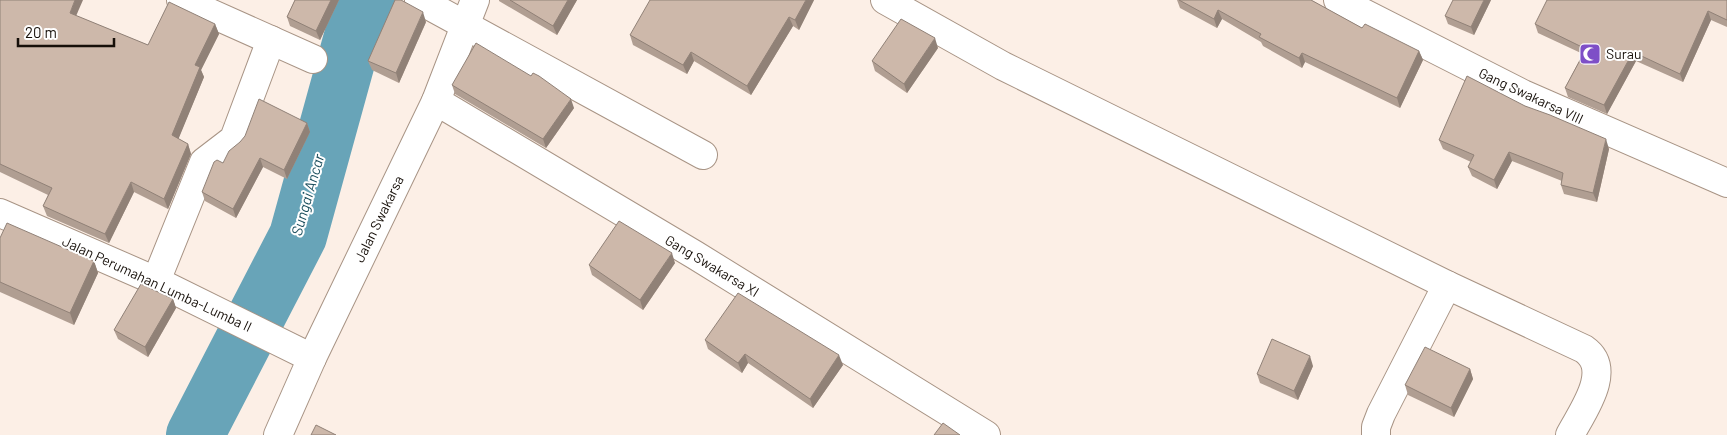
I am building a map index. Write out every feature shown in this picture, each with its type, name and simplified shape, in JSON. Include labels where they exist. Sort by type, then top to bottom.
[{"type":"street","points":[[181,0],[313,59]]},
{"type":"street","points":[[419,0],[703,155]]},
{"type":"street","name":"Jalan Swakarsa","points":[[278,435],[305,354],[436,101],[475,0]]},
{"type":"street","points":[[885,0],[1003,66],[1447,284],[1584,349],[1592,355],[1597,371],[1595,386],[1570,435]]},
{"type":"street","name":"Gang Swakarsa VIII","points":[[1338,0],[1523,94],[1727,183]]},
{"type":"street","points":[[156,281],[204,162],[234,139],[271,40]]},
{"type":"street","name":"Gang Swakarsa XI","points":[[436,101],[695,255],[986,435]]},
{"type":"street","name":"Jalan Perumahan Lumba-Lumba II","points":[[0,213],[156,281],[305,354]]},
{"type":"street","points":[[1376,435],[1376,427],[1381,414],[1447,284]]},
{"type":"building","points":[[0,0],[75,0],[70,13],[148,45],[169,2],[215,24],[195,65],[200,67],[172,135],[188,144],[164,199],[131,182],[105,234],[43,206],[52,188],[0,164]]},
{"type":"building","points":[[295,0],[331,0],[316,31],[287,17]]},
{"type":"building","points":[[395,0],[401,0],[423,12],[396,73],[368,61]]},
{"type":"building","points":[[510,0],[568,0],[553,26]]},
{"type":"building","points":[[650,0],[806,0],[795,20],[789,17],[747,86],[691,52],[683,65],[630,35]]},
{"type":"building","points":[[1179,0],[1311,0],[1362,28],[1365,24],[1419,51],[1397,98],[1302,53],[1299,58],[1259,37],[1261,34],[1218,10],[1214,19]]},
{"type":"building","points":[[1453,0],[1484,0],[1471,27],[1445,16]]},
{"type":"building","points":[[1547,0],[1727,0],[1727,20],[1708,11],[1680,74],[1633,52],[1604,105],[1565,88],[1586,49],[1535,24]]},
{"type":"building","points":[[901,19],[935,38],[904,84],[872,61]]},
{"type":"building","points":[[476,43],[531,76],[533,73],[539,76],[571,99],[543,139],[452,85]]},
{"type":"building","points":[[1467,76],[1525,106],[1606,139],[1593,193],[1561,185],[1563,173],[1509,152],[1494,180],[1468,167],[1474,155],[1439,140]]},
{"type":"building","points":[[259,99],[307,123],[284,170],[260,158],[233,209],[202,192],[214,162],[217,160],[223,163],[229,151],[245,136]]},
{"type":"building","points":[[619,221],[672,253],[640,300],[589,265]]},
{"type":"building","points":[[7,223],[94,261],[70,313],[0,282],[0,238]]},
{"type":"building","points":[[141,284],[173,299],[145,347],[114,330]]},
{"type":"building","points":[[738,293],[839,355],[810,399],[745,354],[738,363],[705,340]]},
{"type":"building","points":[[1272,339],[1310,356],[1294,391],[1257,374]]},
{"type":"building","points":[[1425,347],[1470,369],[1451,408],[1405,385]]},
{"type":"building","points":[[943,423],[960,435],[934,435]]},
{"type":"building","points":[[316,425],[336,435],[311,435]]},
{"type":"waterway","name":"Sungai Ancar","points":[[195,435],[298,236],[357,22],[370,0]]},
{"type":"place","name":"Surau","points":[[1590,54]]}]
